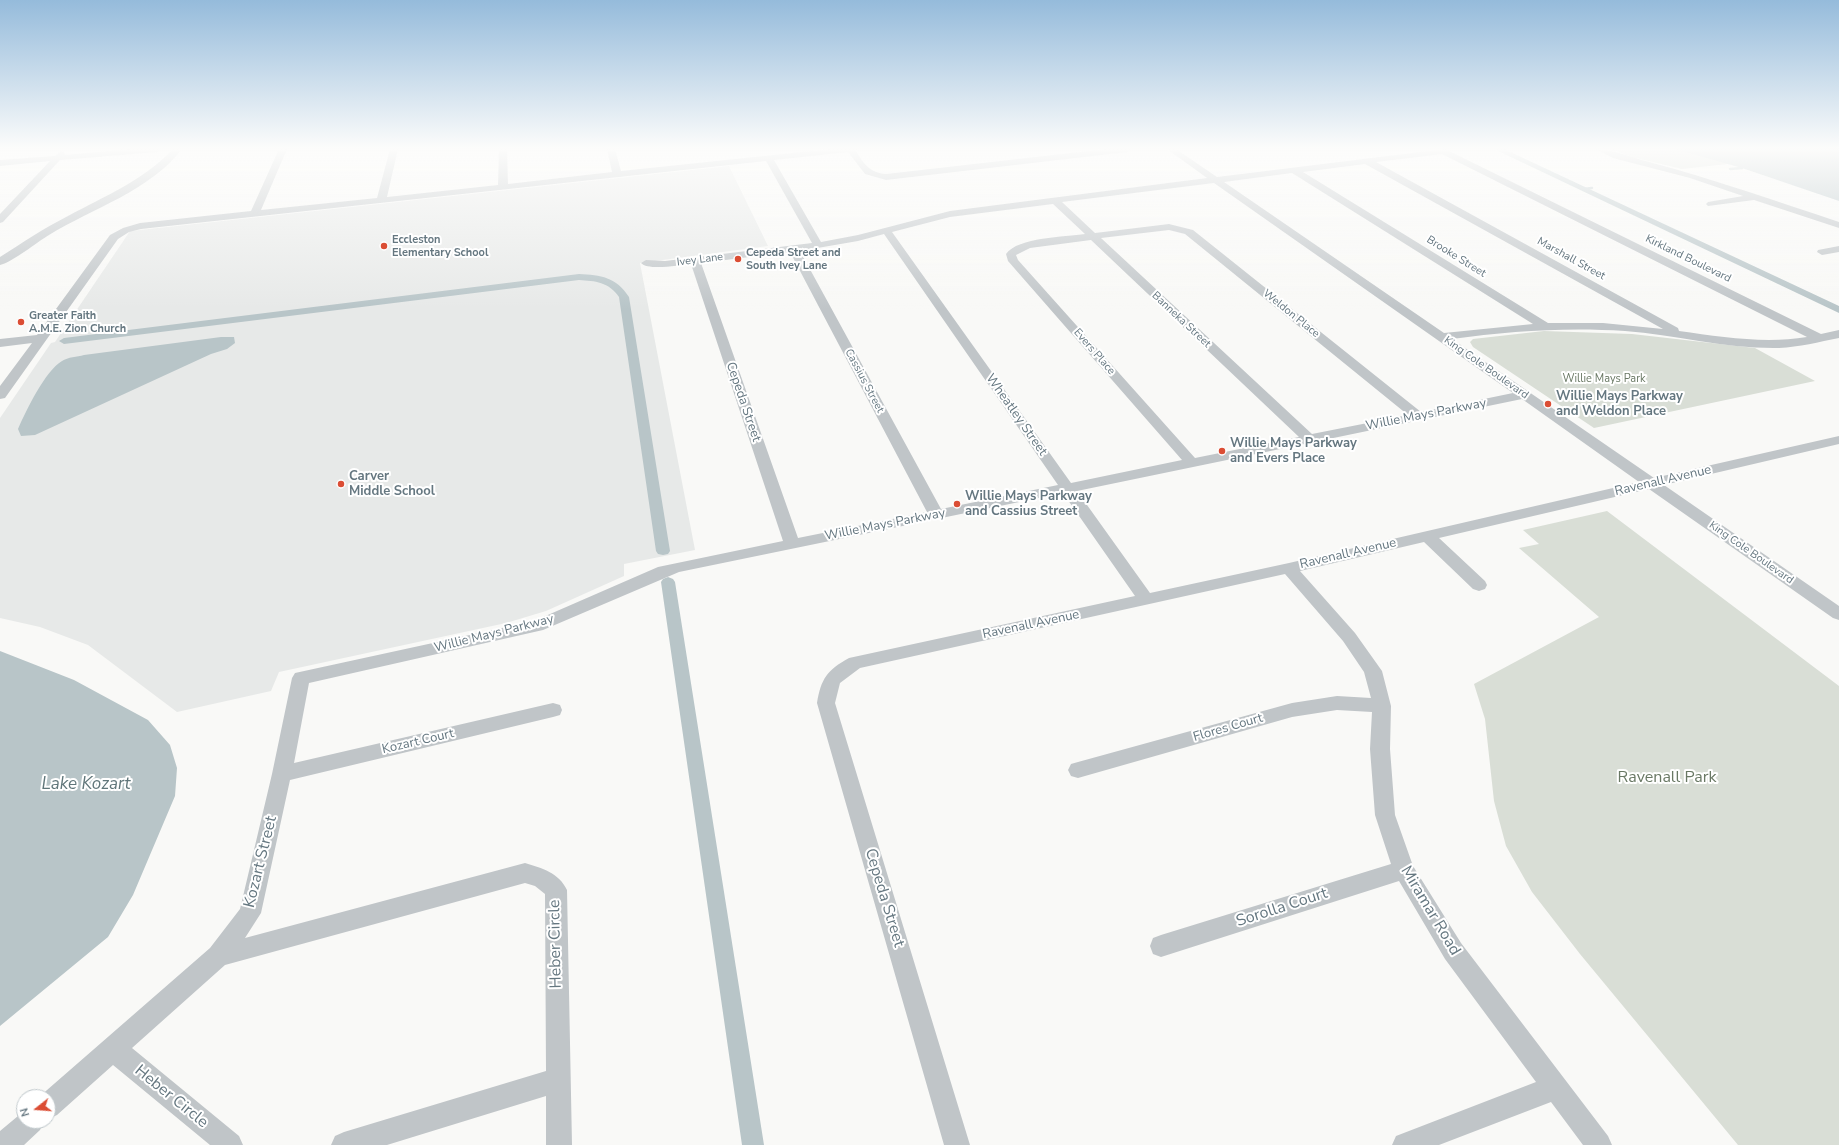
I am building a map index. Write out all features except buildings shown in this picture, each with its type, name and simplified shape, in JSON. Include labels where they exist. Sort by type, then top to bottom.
[{"type":"street","points":[[0,220],[16,202]]},
{"type":"street","points":[[0,262],[33,240],[102,202]]},
{"type":"street","points":[[255,214],[260,202]]},
{"type":"street","points":[[0,395],[114,237],[126,230],[140,226],[359,202]]},
{"type":"street","points":[[794,202],[818,245]]},
{"type":"street","name":"Ivey Lane","points":[[646,263],[665,264],[695,261],[818,245],[860,237],[950,214],[1036,202]]},
{"type":"street","name":"Banneka Street","points":[[1057,202],[1309,439]]},
{"type":"street","name":"King Cole Boulevard","points":[[1248,202],[1839,614]]},
{"type":"street","name":"Brooke Street","points":[[1346,202],[1545,326]]},
{"type":"street","name":"Marshall Street","points":[[1442,202],[1679,333]]},
{"type":"street","name":"Kirkland Boulevard","points":[[1546,202],[1819,338]]},
{"type":"street","points":[[1711,204],[1721,202]]},
{"type":"street","points":[[1771,202],[1839,225]]},
{"type":"street","name":"Weldon Place","points":[[1028,245],[1156,228],[1169,227],[1189,232],[1419,417]]},
{"type":"street","name":"Wheatley Street","points":[[886,230],[1146,600]]},
{"type":"street","name":"Evers Place","points":[[1028,245],[1015,250],[1011,254],[1013,261],[1192,463]]},
{"type":"street","name":"Cassius Street","points":[[793,248],[936,514]]},
{"type":"street","points":[[1822,252],[1839,249]]},
{"type":"street","name":"Cepeda Street","points":[[695,261],[792,544]]},
{"type":"street","points":[[1442,337],[1499,329],[1545,326],[1605,327],[1679,333],[1761,344],[1796,342],[1839,334]]},
{"type":"street","points":[[0,343],[38,342]]},
{"type":"street","points":[[0,351],[38,342]]},
{"type":"street","name":"Willie Mays Parkway","points":[[301,678],[537,626],[559,618],[664,571],[697,562],[1526,395]]},
{"type":"street","name":"Ravenall Avenue","points":[[855,663],[1289,568],[1839,440]]},
{"type":"street","points":[[1427,536],[1479,585]]},
{"type":"street","name":"Miramar Road","points":[[1289,568],[1349,637],[1373,671],[1382,706],[1380,749],[1385,815],[1404,870],[1453,951],[1599,1145]]},
{"type":"street","name":"Cepeda Street","points":[[855,663],[841,671],[828,685],[826,703],[957,1145]]},
{"type":"street","name":"Kozart Street","points":[[56,1099],[218,956],[250,913],[282,774],[301,678]]},
{"type":"street","name":"Flores Court","points":[[1078,770],[1292,710],[1338,703],[1382,706]]},
{"type":"street","name":"Kozart Court","points":[[282,774],[553,710]]},
{"type":"street","name":"Sorolla Court","points":[[1161,946],[1404,870]]},
{"type":"street","name":"Heber Circle","points":[[218,956],[525,873],[542,878],[556,890],[559,1145]]},
{"type":"street","name":"Heber Circle","points":[[113,1049],[230,1145]]},
{"type":"street","points":[[344,1145],[558,1080]]},
{"type":"street","points":[[1405,1145],[1556,1087]]},
{"type":"street","points":[[4,1145],[22,1129]]},
{"type":"shaded area","name":"Carver Middle School","points":[[393,202],[747,202],[768,246],[640,263],[695,550],[624,564],[624,576],[546,611],[506,623],[279,672],[271,691],[177,712],[88,645],[40,627],[0,618],[0,418],[51,343],[55,342],[130,231]]},
{"type":"green space","name":"Willie Mays Park","points":[[1544,331],[1632,334],[1755,348],[1815,381],[1594,428],[1473,347],[1470,342],[1473,339]]},
{"type":"green space","name":"Ravenall Park","points":[[1607,511],[1839,686],[1839,1145],[1738,1145],[1580,954],[1532,892],[1506,846],[1494,801],[1485,719],[1474,684],[1599,617],[1519,548],[1539,544],[1523,530]]},
{"type":"water","points":[[221,337],[234,337],[235,343],[227,349],[211,354],[35,435],[21,436],[18,429],[37,392],[49,373],[64,360],[84,355]]},
{"type":"water","name":"Lake Kozart","points":[[0,651],[74,680],[148,720],[170,745],[177,768],[175,796],[133,895],[108,937],[0,1026]]},
{"type":"waterway","points":[[1611,202],[1839,310]]},
{"type":"waterway","points":[[64,341],[579,277],[605,281],[615,286],[624,297],[663,551]]},
{"type":"waterway","points":[[668,582],[753,1145]]},
{"type":"place","name":"Eccleston Elementary School","points":[[384,246]]},
{"type":"place","name":"Cepeda Street and South Ivey Lane","points":[[738,259]]},
{"type":"place","name":"Greater Faith A.M.E. Zion Church","points":[[21,322]]},
{"type":"place","name":"Willie Mays Parkway and Weldon Place","points":[[1548,404]]},
{"type":"place","name":"Willie Mays Parkway and Evers Place","points":[[1222,451]]},
{"type":"place","name":"Carver Middle School","points":[[341,484]]},
{"type":"place","name":"Willie Mays Parkway and Cassius Street","points":[[957,504]]}]
